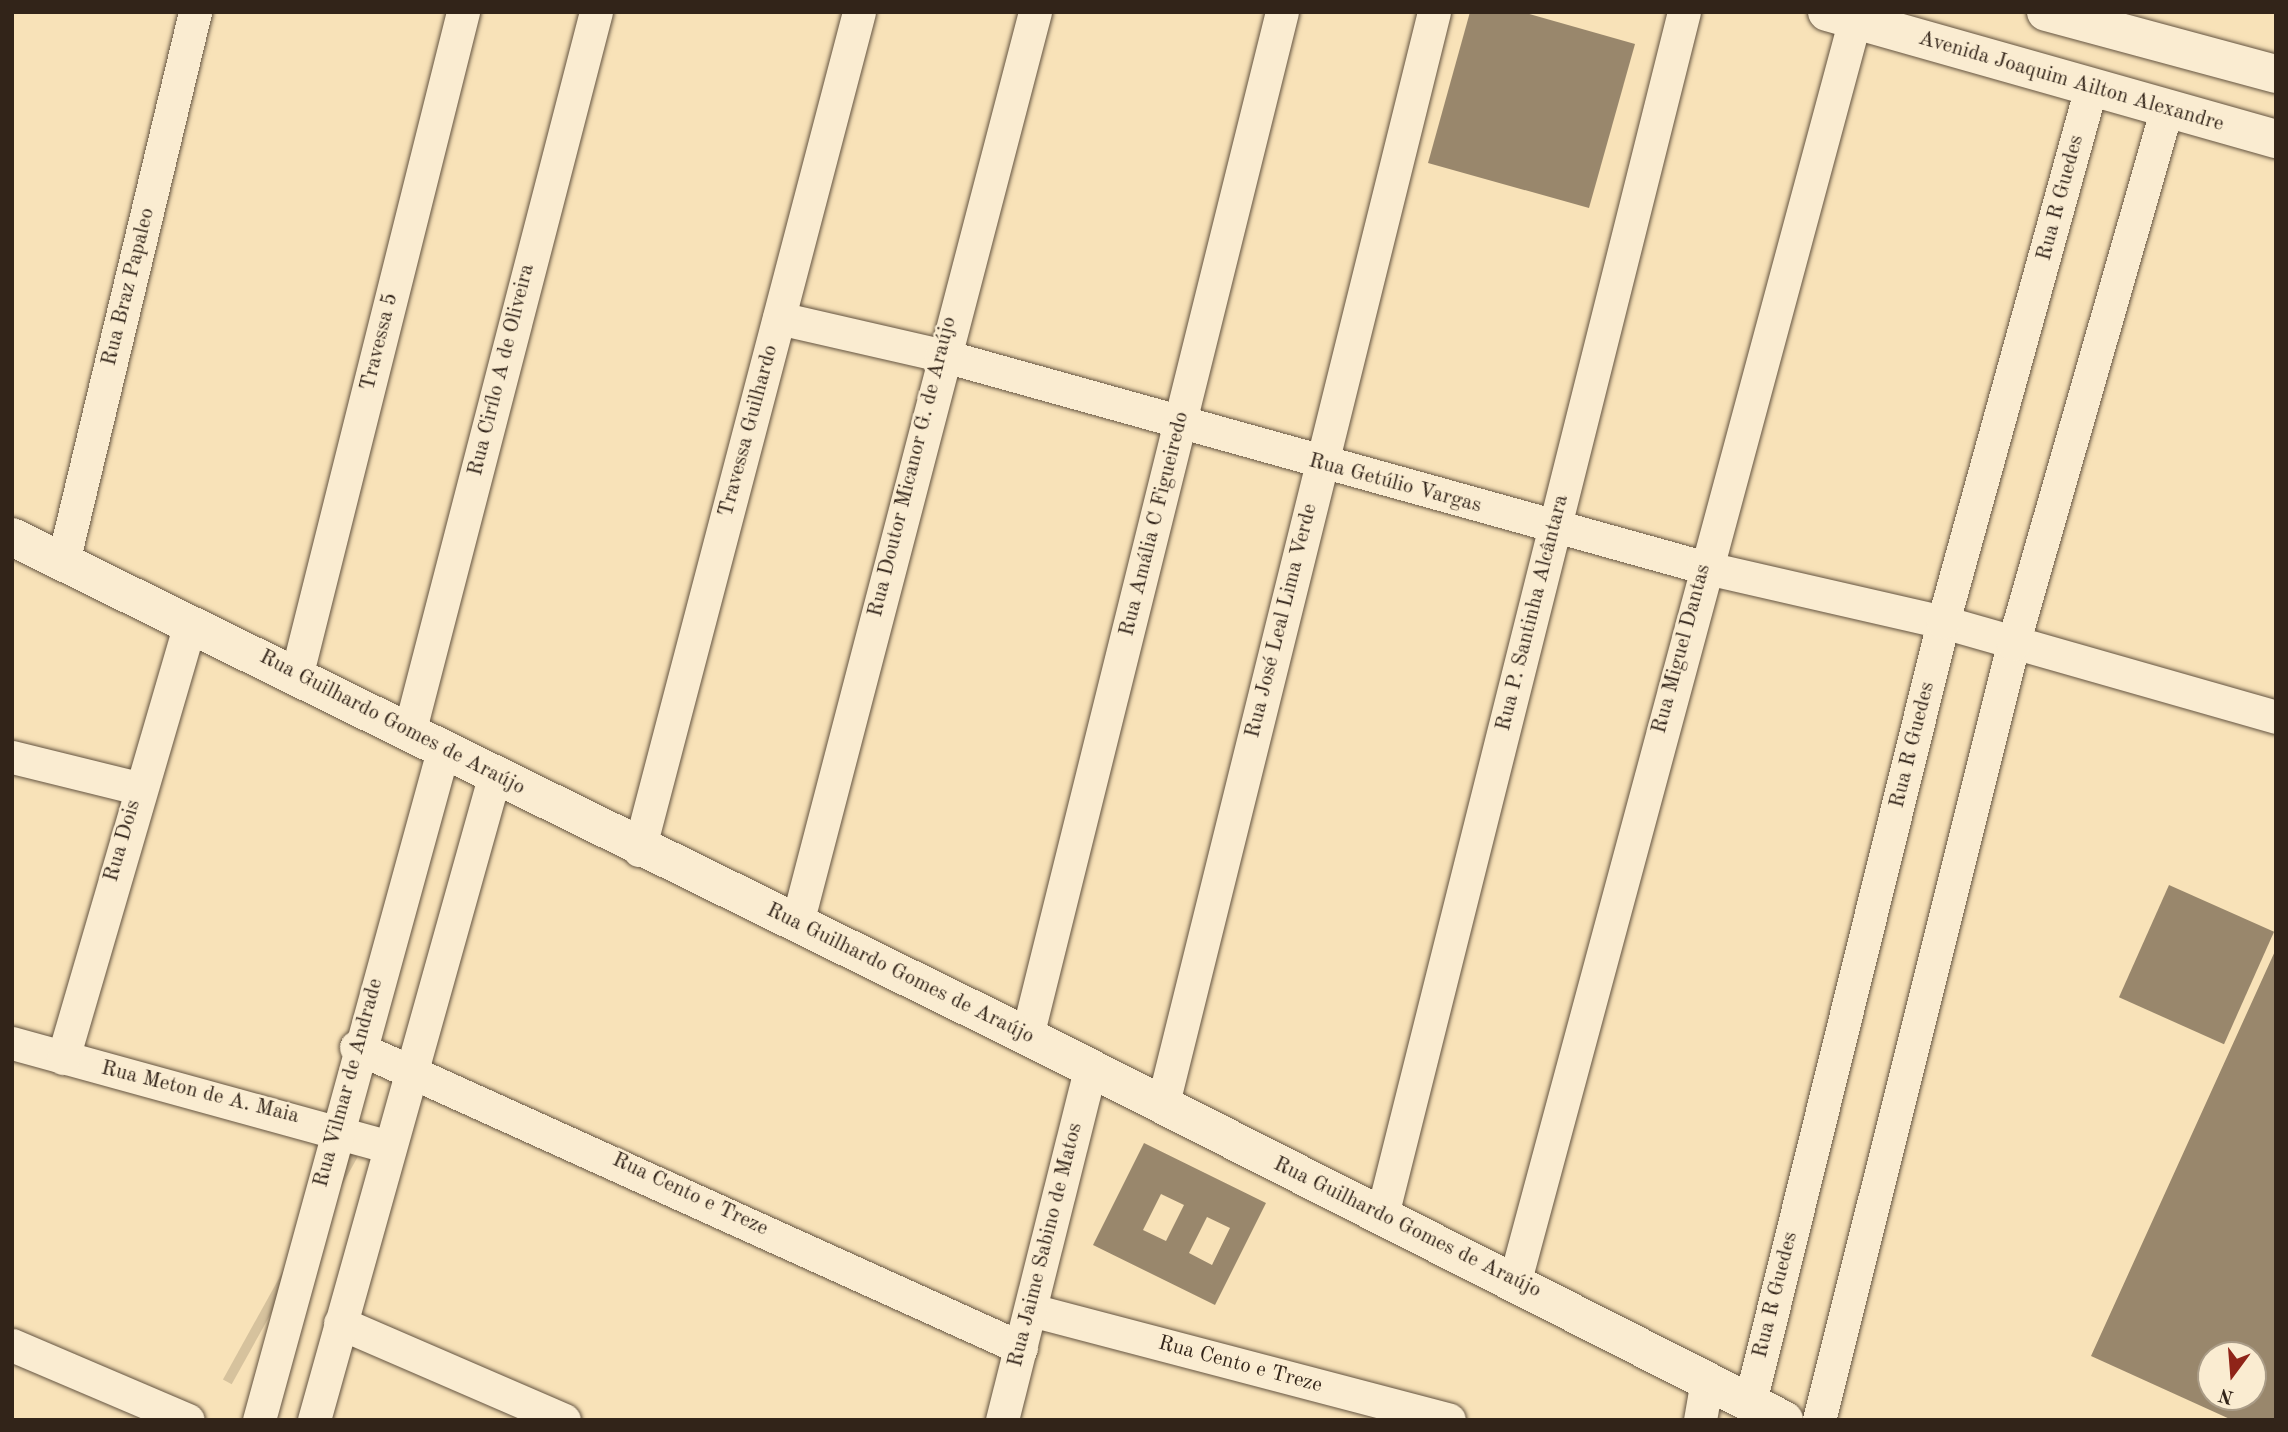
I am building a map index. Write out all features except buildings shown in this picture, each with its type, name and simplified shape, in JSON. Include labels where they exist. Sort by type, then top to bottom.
[{"type":"street","name":"Rua Braz Papaleo","points":[[63,562],[195,12]]},
{"type":"street","name":"Travessa 5","points":[[296,673],[463,12]]},
{"type":"street","name":"Rua Cirílo A de Oliveira","points":[[410,729],[596,12]]},
{"type":"street","name":"Travessa Guilhardo","points":[[639,850],[859,12]]},
{"type":"street","name":"Rua Doutor Micanor G. de Araújo","points":[[797,923],[941,355],[1035,12]]},
{"type":"street","name":"Rua Amália C Figueiredo","points":[[1027,1036],[1282,12]]},
{"type":"street","name":"Rua José Leal Lima Verde","points":[[1162,1107],[1434,12]]},
{"type":"street","name":"Rua P. Santinha Alcântara","points":[[1382,1214],[1684,12]]},
{"type":"street","points":[[2046,12],[2276,74]]},
{"type":"street","name":"Avenida Joaquim Ailton Alexandre","points":[[1841,16],[2090,91],[2276,139]]},
{"type":"street","name":"Rua Miguel Dantas","points":[[1515,1280],[1703,567],[1841,16]]},
{"type":"street","name":"Rua R Guedes","points":[[1750,1402],[1943,622],[2090,91]]},
{"type":"street","points":[[1819,1420],[2013,644],[2166,111]]},
{"type":"street","name":"Rua Getúlio Vargas","points":[[779,318],[941,355],[1180,425],[1703,567],[1943,622],[2276,717]]},
{"type":"street","name":"Rua Guilhardo Gomes de Araújo","points":[[12,537],[189,626],[296,673],[410,729],[639,850],[797,923],[1027,1036],[1162,1107],[1515,1280],[1784,1420]]},
{"type":"street","name":"Rua Dois","points":[[63,1058],[138,788],[189,626]]},
{"type":"street","name":"Rua Vilmar de Andrade","points":[[259,1420],[338,1128],[356,1047],[444,747]]},
{"type":"street","points":[[12,757],[138,788]]},
{"type":"street","points":[[314,1420],[387,1146],[412,1068],[495,774]]},
{"type":"street","name":"Rua Meton de A. Maia","points":[[12,1043],[338,1128],[387,1146]]},
{"type":"street","name":"Rua Cento e Treze","points":[[356,1047],[412,1068],[1021,1348]]},
{"type":"street","name":"Rua Jaime Sabino de Matos","points":[[1002,1420],[1090,1069]]},
{"type":"street","name":"Rua Cento e Treze","points":[[1031,1310],[1449,1420]]},
{"type":"street","points":[[340,1323],[564,1420]]},
{"type":"street","points":[[12,1345],[188,1420]]},
{"type":"street","points":[[1700,1420],[1707,1380]]},
{"type":"shaded area","points":[[349,1152],[358,1157],[232,1384],[223,1379]]}]
